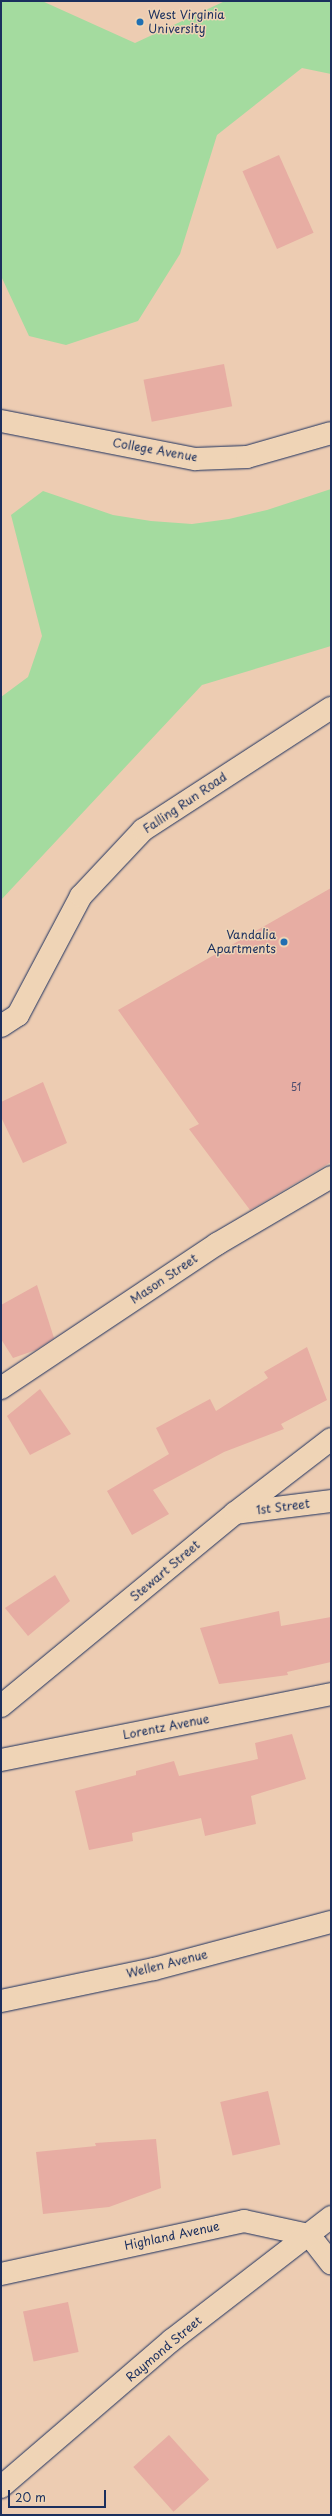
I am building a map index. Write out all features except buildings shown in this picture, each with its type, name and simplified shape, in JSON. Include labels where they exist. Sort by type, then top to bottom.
[{"type":"street","name":"College Avenue","points":[[1,421],[194,459],[247,457],[331,432]]},
{"type":"street","name":"Falling Run Road","points":[[1,1026],[18,1015],[81,896],[143,830],[331,708]]},
{"type":"street","name":"Mason Street","points":[[1,1388],[217,1244],[331,1177]]},
{"type":"street","name":"Stewart Street","points":[[1,1706],[235,1513],[331,1438]]},
{"type":"street","name":"1st Street","points":[[235,1513],[331,1501]]},
{"type":"street","name":"Lorentz Avenue","points":[[1,1760],[331,1694]]},
{"type":"street","name":"Wellen Avenue","points":[[1,2001],[154,1968],[331,1922]]},
{"type":"street","name":"Raymond Street","points":[[1,2487],[172,2340],[331,2217]]},
{"type":"street","name":"Highland Avenue","points":[[1,2274],[244,2221],[308,2235]]},
{"type":"street","points":[[308,2235],[331,2263]]},
{"type":"green space","points":[[1,1],[42,1],[135,43],[225,1],[331,1],[331,74],[302,68],[217,135],[180,254],[138,321],[66,345],[29,336],[1,276]]},
{"type":"green space","points":[[331,489],[331,646],[202,685],[1,900],[1,697],[28,677],[42,636],[11,515],[43,491],[113,515],[151,521],[192,524],[229,519],[267,510]]},
{"type":"place","name":"West Virginia University","points":[[140,22]]},
{"type":"place","name":"Vandalia Apartments","points":[[284,942]]}]
